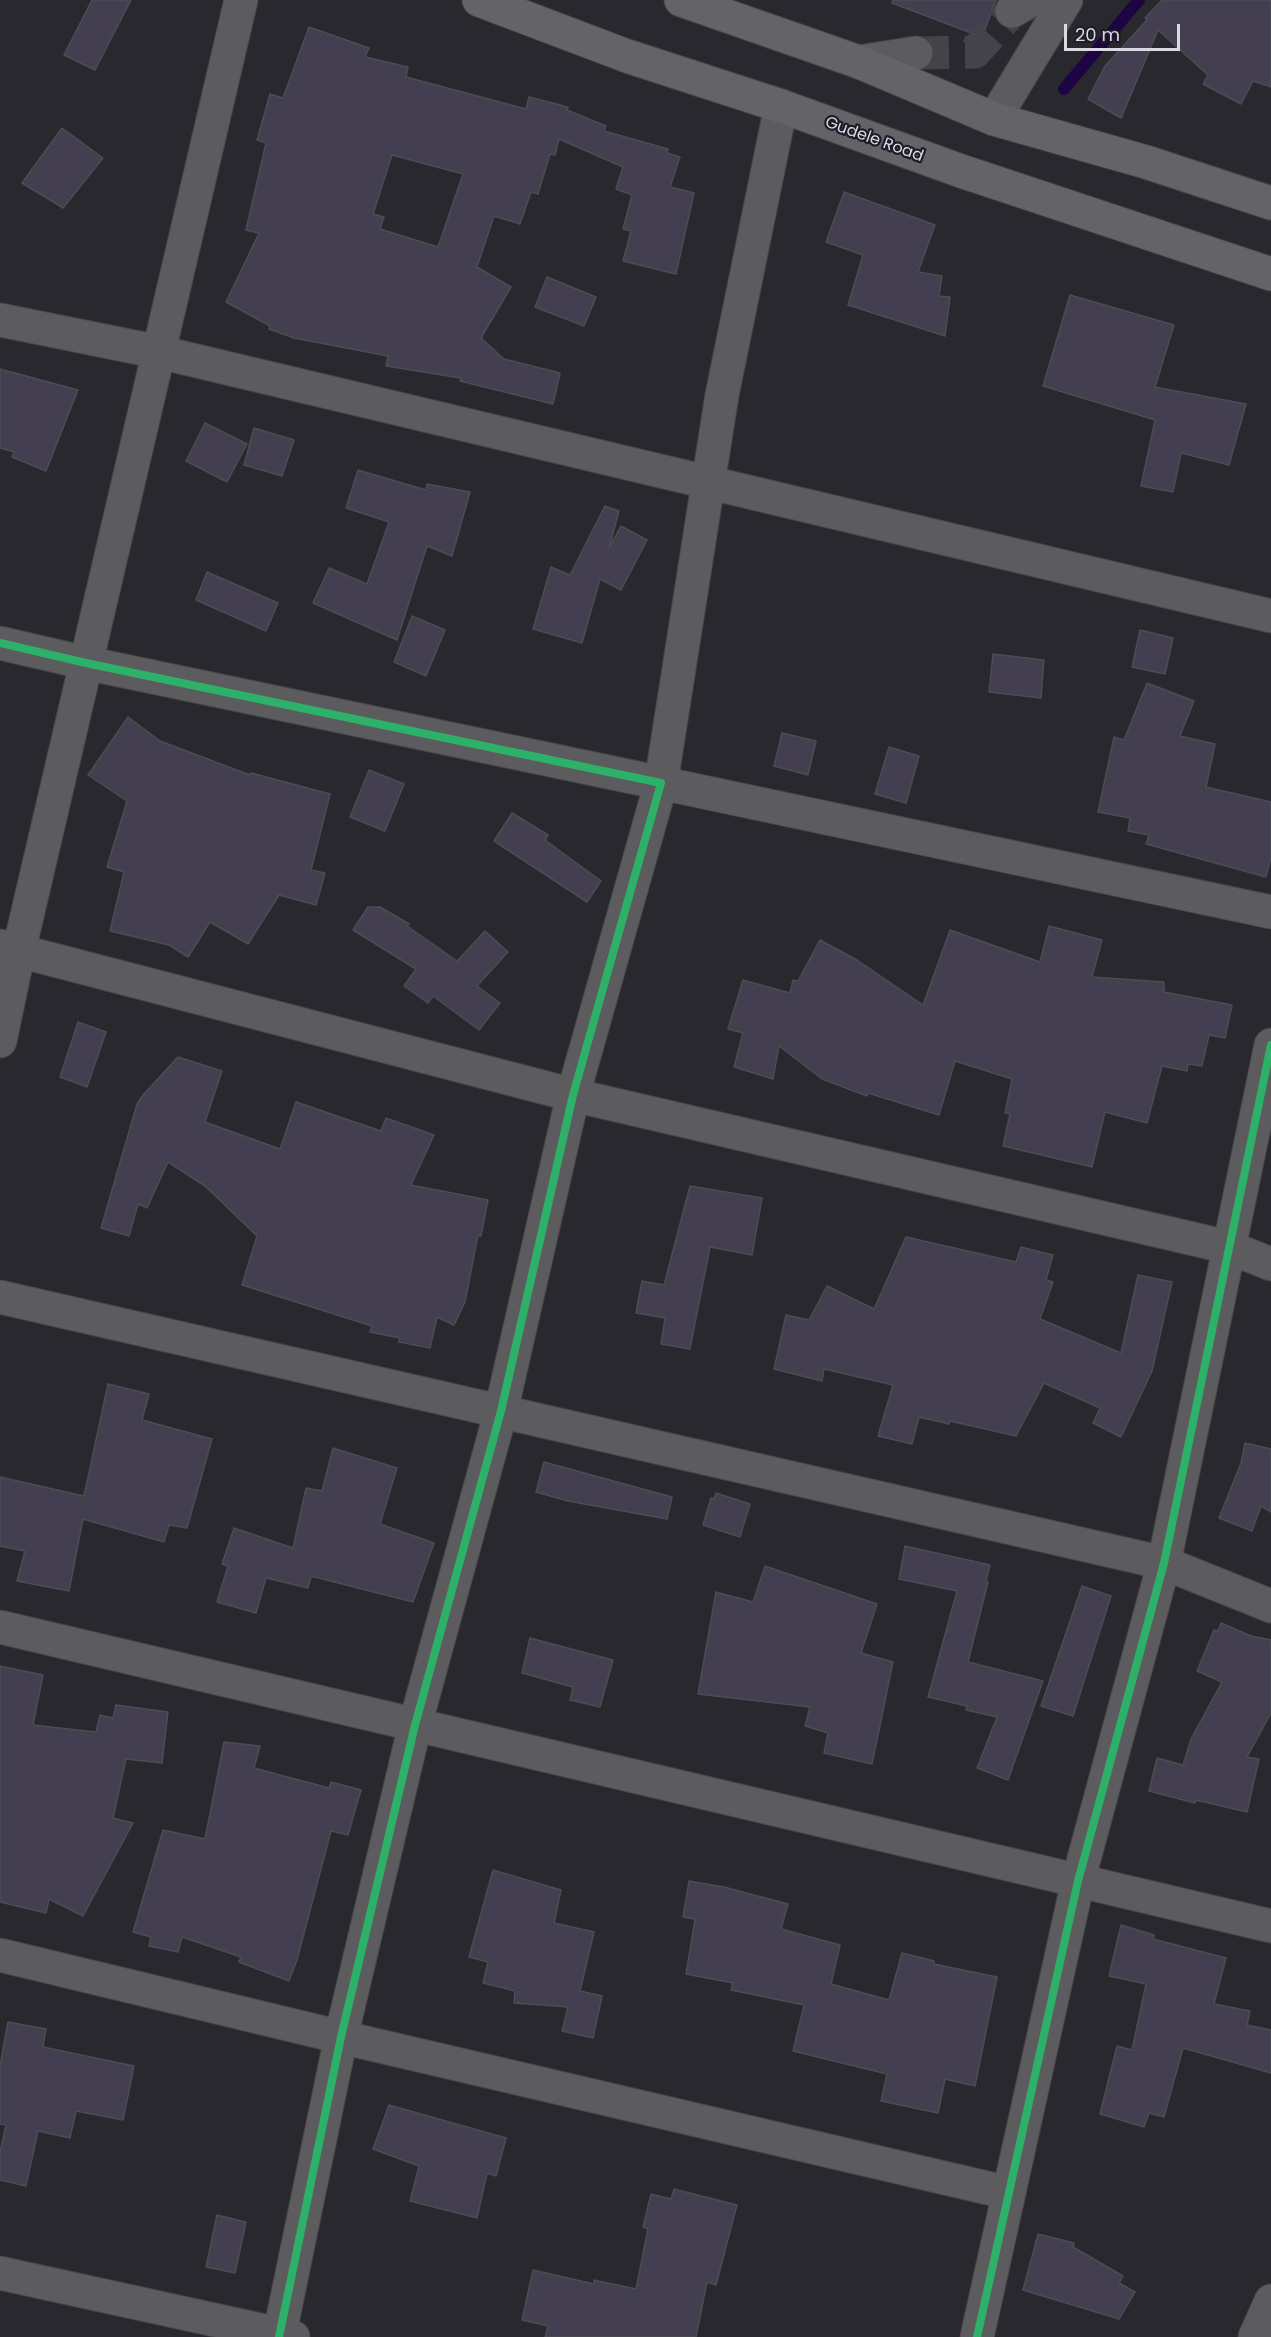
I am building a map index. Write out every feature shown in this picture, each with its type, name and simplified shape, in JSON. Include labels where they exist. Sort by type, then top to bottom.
[{"type":"highway","name":"Gudele Road","points":[[479,0],[627,56],[781,106],[961,171],[1271,274]]},
{"type":"highway","points":[[681,0],[859,62],[994,119],[1146,162],[1271,203]]},
{"type":"street","points":[[0,1041],[9,948],[86,663],[241,0]]},
{"type":"street","points":[[994,119],[1066,0]]},
{"type":"street","points":[[859,62],[916,52]]},
{"type":"street","points":[[0,2273],[284,2336],[341,2037],[416,1725],[501,1411],[573,1095],[661,783],[722,395],[781,106]]},
{"type":"street","points":[[0,320],[159,352],[1271,616]]},
{"type":"street","points":[[0,643],[1271,912]]},
{"type":"street","points":[[9,948],[573,1095],[1228,1247],[1271,1264]]},
{"type":"street","points":[[977,2337],[1078,1881],[1164,1563],[1271,1045]]},
{"type":"street","points":[[0,1297],[1164,1563],[1271,1606]]},
{"type":"street","points":[[0,1627],[1271,1926]]},
{"type":"street","points":[[0,1955],[1009,2193]]},
{"type":"street","points":[[1255,2337],[1271,2301]]},
{"type":"building","points":[[92,0],[131,0],[95,70],[64,55]]},
{"type":"building","points":[[893,0],[996,0],[982,37],[892,3]]},
{"type":"building","points":[[1162,0],[1271,0],[1271,87],[1253,81],[1241,104],[1203,84],[1208,75],[1158,30],[1121,118],[1088,99],[1105,66]]},
{"type":"building","points":[[309,27],[369,48],[365,57],[408,67],[406,77],[526,109],[529,97],[568,107],[567,110],[606,126],[604,131],[668,149],[667,153],[680,157],[670,187],[694,193],[676,274],[623,261],[631,231],[623,229],[632,195],[616,189],[623,167],[559,139],[555,155],[550,154],[538,194],[531,192],[520,224],[494,216],[477,267],[511,287],[481,338],[504,359],[560,373],[553,404],[460,381],[461,378],[386,366],[388,356],[294,338],[269,329],[270,326],[226,302],[259,233],[246,230],[266,143],[257,140],[270,94],[283,98]],"holes":[[[392,155],[463,174],[438,247],[380,229],[384,217],[373,214]]]},
{"type":"building","points":[[62,128],[103,158],[63,208],[22,183]]},
{"type":"building","points":[[844,192],[935,225],[918,272],[942,276],[939,296],[950,297],[945,336],[848,305],[863,255],[826,242]]},
{"type":"building","points":[[547,277],[596,297],[584,326],[535,307]]},
{"type":"building","points":[[1070,295],[1174,325],[1155,387],[1246,404],[1229,465],[1181,453],[1173,492],[1141,486],[1155,420],[1043,386]]},
{"type":"building","points":[[0,369],[78,390],[46,471],[12,457],[14,452],[0,448]]},
{"type":"building","points":[[205,423],[247,444],[227,482],[186,461]]},
{"type":"building","points":[[254,428],[294,440],[282,476],[244,465]]},
{"type":"building","points":[[358,470],[426,490],[427,484],[470,492],[452,556],[427,546],[397,640],[313,603],[329,568],[367,584],[389,522],[346,508]]},
{"type":"building","points":[[605,506],[619,511],[609,548],[621,526],[647,540],[621,590],[600,579],[582,643],[533,629],[551,567],[570,575]]},
{"type":"building","points":[[207,572],[278,603],[266,631],[196,600]]},
{"type":"building","points":[[412,616],[445,630],[426,676],[394,662]]},
{"type":"building","points":[[1140,630],[1173,638],[1165,674],[1132,667]]},
{"type":"building","points":[[993,654],[1044,660],[1041,698],[989,692]]},
{"type":"building","points":[[1147,683],[1194,701],[1180,736],[1215,744],[1206,787],[1271,802],[1271,857],[1266,877],[1146,844],[1149,835],[1128,831],[1130,818],[1098,812],[1114,737],[1124,740]]},
{"type":"building","points":[[128,717],[160,741],[250,775],[251,773],[330,794],[311,870],[325,873],[316,905],[279,895],[248,944],[210,922],[188,957],[169,945],[110,931],[124,872],[107,867],[127,801],[88,775]]},
{"type":"building","points":[[782,733],[816,741],[808,775],[774,766]]},
{"type":"building","points":[[889,747],[919,756],[906,803],[875,794]]},
{"type":"building","points":[[369,770],[404,784],[385,831],[350,817]]},
{"type":"building","points":[[512,813],[548,835],[545,840],[601,881],[587,902],[494,841]]},
{"type":"building","points":[[368,907],[380,907],[409,924],[407,926],[457,961],[485,931],[508,952],[477,986],[500,1003],[479,1030],[433,996],[428,1003],[404,986],[416,969],[353,930]]},
{"type":"building","points":[[1049,926],[1102,940],[1092,977],[1164,982],[1164,992],[1232,1005],[1225,1038],[1209,1035],[1202,1066],[1188,1064],[1187,1071],[1162,1066],[1147,1123],[1105,1112],[1092,1167],[1003,1146],[1010,1114],[1005,1113],[1012,1079],[955,1061],[939,1115],[868,1093],[867,1096],[822,1079],[779,1046],[773,1079],[734,1067],[743,1033],[728,1029],[743,980],[790,993],[793,980],[798,981],[820,940],[857,960],[923,1005],[950,930],[1040,962]]},
{"type":"building","points":[[78,1022],[106,1032],[87,1087],[60,1077]]},
{"type":"building","points":[[178,1057],[222,1071],[205,1122],[280,1149],[296,1102],[381,1131],[386,1118],[434,1135],[411,1185],[488,1200],[481,1236],[478,1235],[465,1302],[454,1325],[437,1317],[430,1348],[399,1342],[400,1338],[370,1332],[372,1326],[242,1285],[257,1236],[205,1186],[168,1162],[147,1208],[138,1204],[129,1236],[101,1228],[137,1104]]},
{"type":"building","points":[[690,1186],[762,1198],[752,1255],[710,1247],[690,1349],[661,1344],[665,1318],[636,1313],[642,1281],[664,1285]]},
{"type":"building","points":[[906,1237],[1016,1262],[1021,1247],[1053,1255],[1046,1280],[1053,1282],[1040,1319],[1121,1353],[1138,1275],[1172,1282],[1152,1371],[1121,1437],[1093,1423],[1100,1408],[1044,1383],[1016,1436],[950,1421],[949,1424],[919,1417],[912,1444],[878,1436],[893,1385],[824,1369],[822,1381],[774,1369],[786,1315],[809,1320],[827,1286],[874,1309]]},
{"type":"building","points":[[108,1384],[149,1394],[142,1420],[212,1439],[187,1528],[169,1525],[164,1542],[83,1519],[69,1591],[17,1581],[25,1551],[0,1546],[0,1477],[84,1496]]},
{"type":"building","points":[[1245,1443],[1271,1449],[1271,1512],[1261,1506],[1252,1531],[1219,1518],[1241,1463]]},
{"type":"building","points":[[333,1448],[397,1468],[380,1524],[434,1543],[413,1602],[311,1576],[308,1588],[266,1578],[256,1613],[217,1602],[228,1566],[222,1564],[234,1528],[293,1548],[306,1488],[322,1491]]},
{"type":"building","points":[[544,1462],[672,1497],[667,1519],[568,1501],[536,1492]]},
{"type":"building","points":[[716,1493],[750,1504],[740,1537],[703,1525],[711,1498],[714,1499]]},
{"type":"building","points":[[905,1546],[990,1565],[986,1581],[988,1582],[968,1662],[1043,1681],[1008,1780],[977,1768],[997,1717],[966,1710],[967,1706],[928,1697],[957,1591],[899,1579]]},
{"type":"building","points":[[765,1566],[877,1604],[861,1653],[893,1662],[872,1764],[824,1753],[828,1733],[805,1726],[810,1707],[698,1694],[716,1592],[753,1602]]},
{"type":"building","points":[[1082,1586],[1111,1596],[1073,1716],[1041,1706]]},
{"type":"building","points":[[1221,1623],[1251,1636],[1271,1640],[1271,1713],[1247,1757],[1259,1759],[1247,1812],[1196,1800],[1195,1803],[1149,1791],[1157,1758],[1183,1765],[1191,1739],[1222,1682],[1197,1671],[1214,1630],[1218,1631]]},
{"type":"building","points":[[530,1638],[613,1660],[600,1707],[570,1700],[573,1687],[522,1673]]},
{"type":"building","points":[[0,1666],[43,1675],[33,1725],[96,1732],[100,1715],[113,1718],[116,1705],[168,1712],[162,1763],[126,1759],[113,1818],[133,1823],[83,1916],[49,1899],[46,1913],[0,1902]]},
{"type":"building","points":[[224,1742],[260,1746],[254,1768],[329,1788],[331,1782],[361,1790],[348,1835],[331,1831],[297,1960],[289,1981],[239,1962],[241,1957],[182,1937],[178,1952],[149,1946],[151,1937],[133,1932],[163,1830],[205,1839]]},
{"type":"building","points":[[493,1870],[561,1890],[554,1923],[594,1932],[580,1991],[602,1996],[593,2038],[562,2031],[568,2007],[514,2003],[515,1991],[483,1983],[488,1962],[469,1957]]},
{"type":"building","points":[[689,1881],[724,1887],[788,1904],[781,1929],[840,1945],[831,1984],[889,2000],[902,1953],[934,1961],[934,1964],[997,1977],[975,2086],[945,2079],[938,2113],[881,2101],[887,2074],[793,2051],[804,2005],[731,1990],[733,1983],[686,1974],[695,1919],[683,1917]]},
{"type":"building","points":[[1121,1925],[1154,1935],[1153,1939],[1226,1958],[1214,2004],[1250,2011],[1247,2025],[1271,2030],[1271,2073],[1183,2048],[1164,2117],[1149,2113],[1144,2127],[1100,2114],[1117,2046],[1132,2050],[1146,1984],[1109,1976]]},
{"type":"building","points":[[8,2022],[46,2029],[43,2047],[134,2066],[123,2120],[76,2111],[70,2138],[38,2131],[26,2186],[0,2180],[0,2152],[6,2125],[0,2124],[0,2066]]},
{"type":"building","points":[[389,2105],[506,2138],[496,2176],[487,2173],[477,2218],[410,2201],[419,2166],[373,2149]]},
{"type":"building","points":[[674,2189],[737,2205],[716,2285],[707,2282],[696,2337],[545,2337],[548,2326],[522,2320],[533,2270],[594,2284],[594,2280],[636,2289],[648,2229],[643,2227],[651,2194],[671,2199]]},
{"type":"building","points":[[217,2215],[246,2222],[235,2273],[206,2267]]},
{"type":"building","points":[[1038,2234],[1074,2243],[1073,2247],[1123,2276],[1119,2283],[1135,2292],[1119,2319],[1023,2290]]},
{"type":"waterway","points":[[1064,89],[1139,0]]},
{"type":"tunnel","points":[[916,53],[975,52],[1012,11]]},
{"type":"cycle path","points":[[0,643],[661,783],[573,1095],[501,1411],[415,1725],[341,2037],[279,2337]]},
{"type":"cycle path","points":[[977,2337],[1078,1881],[1164,1563],[1271,1045]]}]
